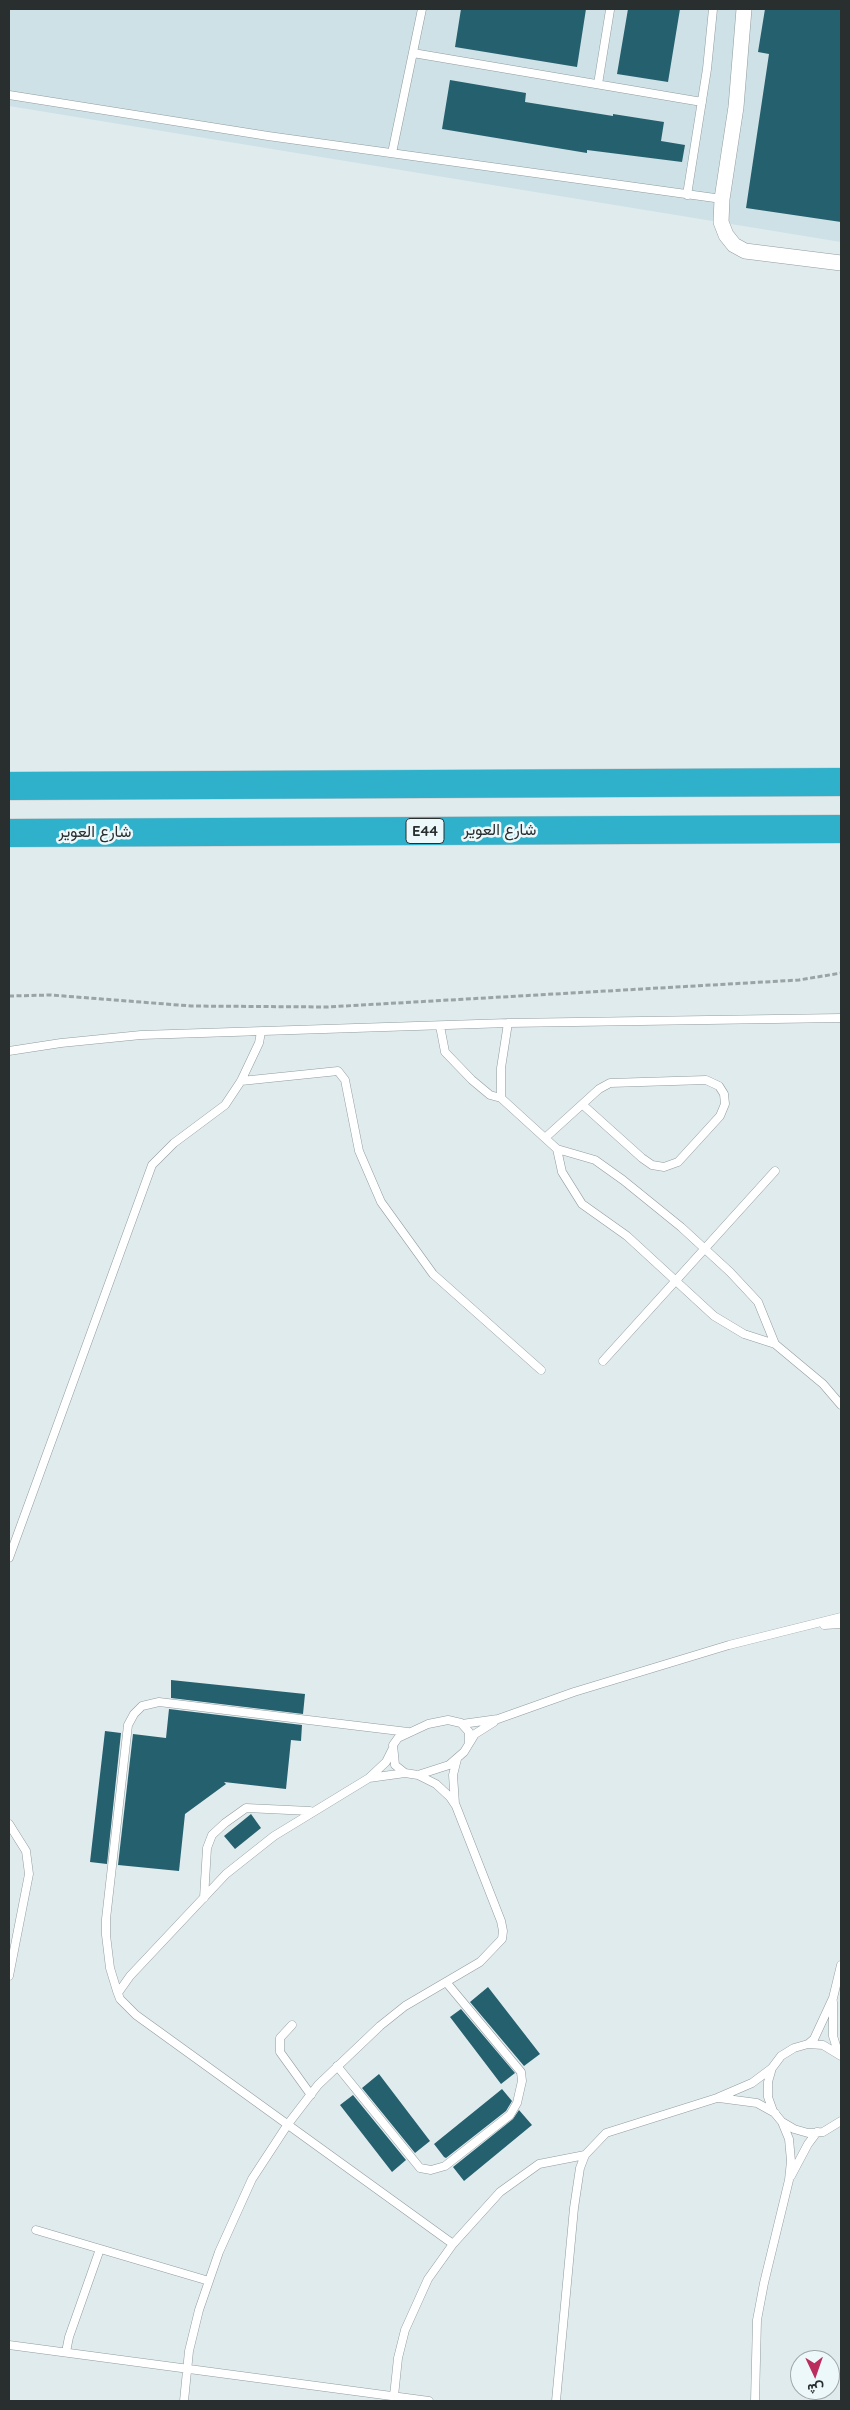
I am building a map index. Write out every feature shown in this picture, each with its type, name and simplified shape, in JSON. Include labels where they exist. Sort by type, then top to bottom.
[{"type":"highway","points":[[9,786],[841,782]]},
{"type":"highway","name":"شارع العوير","points":[[9,833],[841,828]]},
{"type":"street","points":[[744,9],[736,107],[722,199],[721,222],[726,235],[734,245],[746,251],[841,263]]},
{"type":"lane","points":[[392,153],[422,9]]},
{"type":"lane","points":[[687,195],[702,102],[712,9]]},
{"type":"lane","points":[[598,84],[610,10]]},
{"type":"lane","points":[[413,53],[702,102]]},
{"type":"lane","points":[[9,95],[392,153],[722,199]]},
{"type":"lane","points":[[9,1052],[62,1043],[141,1035],[508,1024],[841,1018]]},
{"type":"lane","points":[[501,1098],[501,1068],[508,1024]]},
{"type":"lane","points":[[440,1026],[445,1052],[484,1090],[490,1095],[501,1098],[557,1149],[595,1160],[623,1180],[730,1272],[758,1302],[775,1344]]},
{"type":"lane","points":[[9,1558],[152,1165],[174,1143],[225,1104],[241,1081],[259,1044],[261,1032]]},
{"type":"lane","points":[[241,1081],[338,1071],[345,1080],[358,1151],[381,1202],[433,1274],[541,1370]]},
{"type":"lane","points":[[545,1138],[583,1105],[598,1089],[610,1083],[706,1080],[719,1086],[724,1094],[725,1104],[720,1116],[678,1162],[664,1166],[652,1165],[642,1158],[583,1105]]},
{"type":"lane","points":[[557,1149],[562,1172],[582,1204],[626,1236],[714,1316],[744,1334],[775,1344],[823,1384],[841,1405]]},
{"type":"lane","points":[[603,1361],[775,1171]]},
{"type":"lane","points":[[118,1993],[130,1976],[239,1863],[274,1836],[369,1778],[386,1762],[398,1738],[408,1732],[440,1721],[448,1720],[462,1724],[498,1719],[729,1645],[841,1617]]},
{"type":"lane","points":[[799,1627],[841,1624]]},
{"type":"lane","points":[[408,1732],[160,1702],[148,1704],[137,1710],[128,1725],[106,1919],[107,1949],[120,1999],[136,2015],[453,2244]]},
{"type":"lane","points":[[456,1806],[453,1775],[457,1759],[476,1734],[498,1719]]},
{"type":"lane","points":[[462,1724],[469,1732],[469,1742]]},
{"type":"lane","points":[[393,1745],[395,1765],[404,1773]]},
{"type":"lane","points":[[418,1775],[442,1768],[457,1759]]},
{"type":"lane","points":[[184,2401],[187,2369],[199,2310],[219,2252],[252,2179],[288,2124],[337,2066],[399,2011],[480,1962],[502,1939],[503,1930],[456,1806],[450,1797],[436,1784],[418,1775],[404,1773],[369,1778]]},
{"type":"lane","points":[[204,1898],[207,1848],[212,1835],[225,1823],[246,1808],[301,1812],[315,1810]]},
{"type":"lane","points":[[9,1824],[26,1851],[29,1874],[9,1976]]},
{"type":"lane","points":[[808,2044],[814,2039],[833,1998],[841,1965]]},
{"type":"lane","points":[[337,2066],[420,2168],[431,2170],[445,2166],[510,2115],[517,2103],[522,2081],[521,2072],[446,1982]]},
{"type":"lane","points":[[833,1998],[833,2036],[840,2055]]},
{"type":"lane","points":[[292,2025],[280,2038],[280,2052],[311,2095]]},
{"type":"lane","points":[[556,2401],[574,2208],[580,2168],[585,2155],[606,2133],[717,2098],[752,2083],[772,2068],[781,2056],[794,2048],[808,2044],[823,2045],[840,2055]]},
{"type":"lane","points":[[755,2401],[757,2320],[764,2282],[789,2180],[791,2161],[790,2144],[782,2122],[775,2113],[768,2097],[768,2082],[772,2068]]},
{"type":"lane","points":[[717,2098],[757,2103],[775,2113]]},
{"type":"lane","points":[[782,2122],[794,2129],[808,2133],[836,2126],[841,2121]]},
{"type":"lane","points":[[789,2180],[808,2144],[817,2132]]},
{"type":"lane","points":[[394,2396],[398,2358],[405,2330],[428,2279],[453,2244],[500,2192],[539,2164],[585,2155]]},
{"type":"lane","points":[[36,2230],[209,2281]]},
{"type":"lane","points":[[66,2352],[69,2337],[100,2249]]},
{"type":"lane","points":[[9,2345],[430,2401]]},
{"type":"path","points":[[9,996],[50,995],[191,1006],[327,1007],[799,980],[841,973]]},
{"type":"shaded area","points":[[9,9],[841,9],[841,242],[9,106]]},
{"type":"building","points":[[461,9],[586,9],[577,67],[455,47]]},
{"type":"building","points":[[628,9],[680,9],[668,82],[617,74]]},
{"type":"building","points":[[765,9],[841,9],[841,222],[746,208],[769,54],[758,52]]},
{"type":"building","points":[[450,80],[526,93],[525,102],[664,122],[661,141],[685,145],[682,162],[587,150],[587,153],[442,129]]},
{"type":"building","points":[[171,1680],[305,1694],[303,1714],[171,1698]]},
{"type":"building","points":[[169,1709],[302,1725],[301,1741],[291,1740],[286,1789],[224,1782],[226,1784],[185,1814],[179,1871],[118,1865],[133,1734],[166,1738]]},
{"type":"building","points":[[105,1731],[121,1733],[107,1864],[90,1862]]},
{"type":"building","points":[[251,1814],[261,1828],[235,1849],[224,1836]]},
{"type":"building","points":[[488,1987],[540,2054],[524,2066],[470,2002]]},
{"type":"building","points":[[461,2009],[515,2073],[501,2084],[450,2017]]},
{"type":"building","points":[[379,2074],[430,2141],[415,2153],[362,2088]]},
{"type":"building","points":[[502,2089],[512,2101],[506,2111],[446,2158],[444,2157],[434,2144]]},
{"type":"building","points":[[353,2095],[406,2160],[392,2172],[340,2105]]},
{"type":"building","points":[[519,2110],[532,2125],[464,2181],[453,2167],[513,2119]]}]
